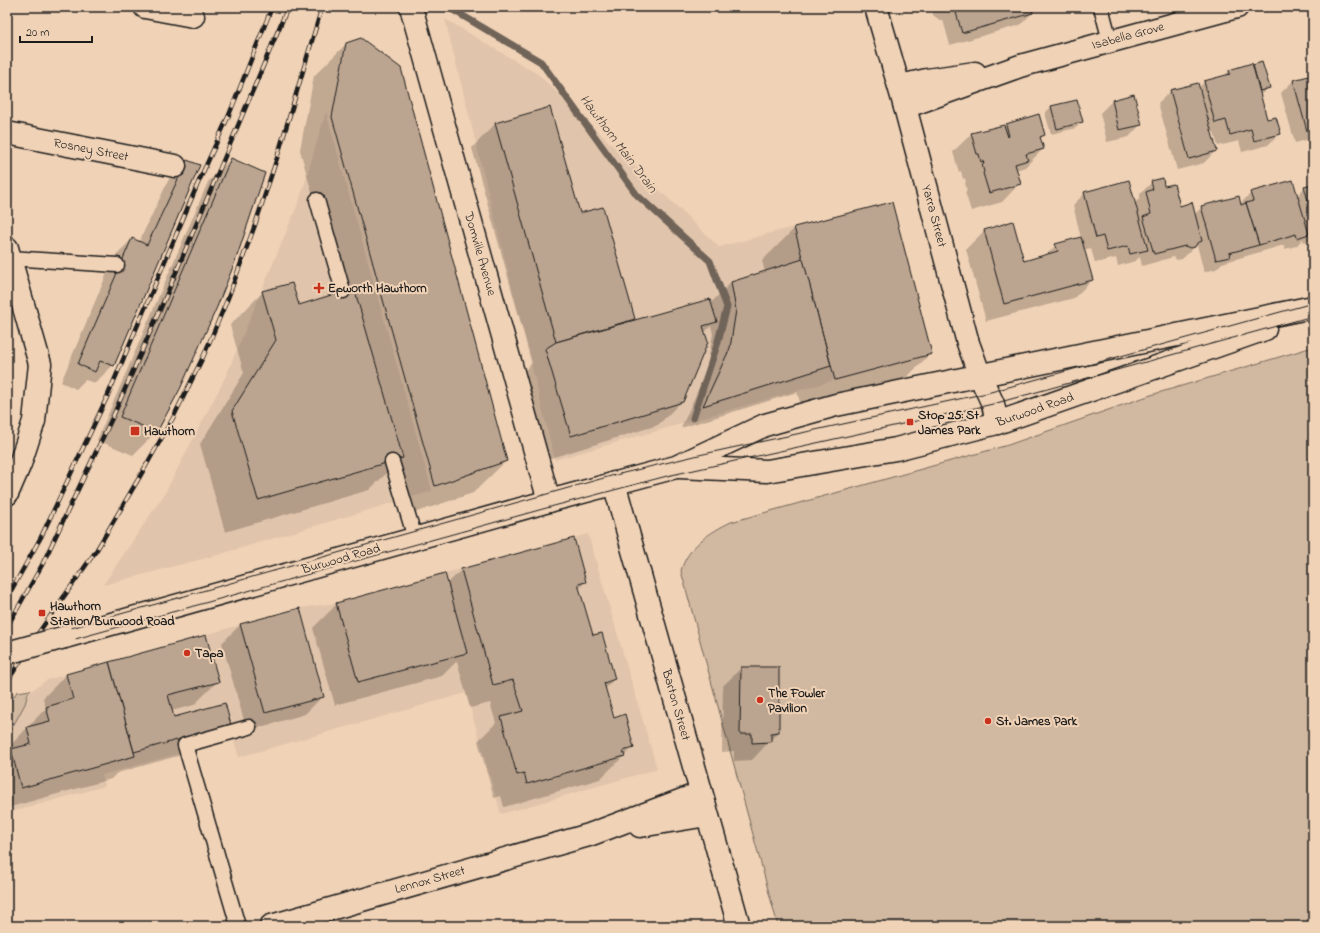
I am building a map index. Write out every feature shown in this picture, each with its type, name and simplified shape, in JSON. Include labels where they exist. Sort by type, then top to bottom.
[{"type":"street","points":[[145,7],[193,16]]},
{"type":"street","name":"Domville Avenue","points":[[411,7],[549,501]]},
{"type":"street","name":"Yarra Street","points":[[876,7],[900,86],[968,343],[980,376],[993,404],[997,423]]},
{"type":"street","name":"Isabella Grove","points":[[905,107],[1020,66],[1237,7]]},
{"type":"street","name":"Isabella Grove","points":[[900,86],[927,80],[1020,66]]},
{"type":"street","name":"Rosney Street","points":[[7,134],[175,166]]},
{"type":"street","points":[[7,494],[13,466],[34,421],[40,364],[8,253]]},
{"type":"street","name":"Burwood Road","points":[[7,653],[415,538],[676,467],[765,425],[836,405],[1313,307]]},
{"type":"street","name":"Burwood Road","points":[[676,467],[767,470],[896,449],[997,423],[1313,312]]},
{"type":"street","name":"Barton Street","points":[[614,484],[739,926]]},
{"type":"street","name":"Lennox Street","points":[[271,926],[589,835],[701,793]]},
{"type":"street","name":"Lennox Street","points":[[589,835],[707,815]]},
{"type":"lane","points":[[1101,7],[1110,42]]},
{"type":"lane","points":[[317,200],[343,291]]},
{"type":"lane","points":[[8,253],[117,265]]},
{"type":"lane","points":[[392,462],[415,538]]},
{"type":"lane","points":[[238,926],[185,745],[249,727]]},
{"type":"shaded area","points":[[445,19],[539,75],[719,247],[794,227],[835,380],[555,460]]},
{"type":"shaded area","name":"Epworth Hawthorn","points":[[326,112],[432,491],[217,555],[103,585],[165,493],[226,376],[300,199]]},
{"type":"shaded area","name":"St. James Park","points":[[1313,347],[1313,926],[778,926],[681,571],[688,555],[700,541],[715,530],[731,522],[1008,445],[1151,395]]},
{"type":"shaded area","points":[[588,534],[657,769],[501,814],[466,693],[239,757],[233,738],[102,775],[105,786],[7,813],[7,737],[25,704],[28,693],[47,680],[300,608],[336,603]]},
{"type":"shaded area","points":[[31,690],[28,693],[25,704],[7,737],[7,706],[17,692]]},
{"type":"shaded area","points":[[17,692],[7,706],[7,693]]},
{"type":"building","points":[[951,7],[1032,7],[1033,13],[962,33],[955,9]]},
{"type":"building","points":[[361,38],[401,68],[507,461],[435,486],[332,117],[346,43]]},
{"type":"building","points":[[1262,62],[1270,88],[1260,91],[1253,65]]},
{"type":"building","points":[[1252,63],[1267,119],[1276,117],[1281,134],[1254,141],[1251,129],[1230,135],[1226,120],[1215,123],[1204,81],[1230,74],[1229,70]]},
{"type":"building","points":[[1313,75],[1313,129],[1307,131],[1293,80]]},
{"type":"building","points":[[1198,83],[1217,151],[1189,159],[1170,90]]},
{"type":"building","points":[[1134,94],[1142,125],[1119,130],[1112,100]]},
{"type":"building","points":[[1077,100],[1083,122],[1057,129],[1051,106]]},
{"type":"building","points":[[550,107],[580,213],[603,207],[635,319],[556,342],[495,123]]},
{"type":"building","points":[[1039,114],[1045,135],[1040,137],[1044,149],[1026,154],[1028,160],[1015,164],[1021,184],[989,193],[983,173],[982,164],[984,164],[983,161],[981,162],[979,154],[977,154],[971,133],[1004,125],[1008,137],[1006,124]]},
{"type":"building","points":[[231,158],[265,173],[236,259],[217,307],[180,389],[157,432],[120,417]]},
{"type":"building","points":[[187,160],[200,165],[114,366],[100,361],[95,372],[78,364],[132,238],[147,245]]},
{"type":"building","points":[[1163,178],[1164,186],[1174,184],[1180,206],[1192,202],[1202,241],[1197,243],[1195,247],[1190,248],[1185,246],[1154,254],[1143,217],[1151,214],[1146,192],[1153,189],[1151,181]]},
{"type":"building","points":[[1129,180],[1148,250],[1130,254],[1128,246],[1107,251],[1103,236],[1096,238],[1084,192]]},
{"type":"building","points":[[1293,180],[1309,234],[1297,238],[1296,234],[1259,245],[1246,203],[1253,201],[1250,192]]},
{"type":"building","points":[[1313,184],[1313,219],[1304,186]]},
{"type":"building","points":[[1239,196],[1241,205],[1246,203],[1259,245],[1229,253],[1230,257],[1216,260],[1201,206]]},
{"type":"building","points":[[892,202],[932,354],[835,380],[794,227]]},
{"type":"building","points":[[1013,221],[1024,261],[1058,251],[1055,244],[1081,237],[1093,280],[1004,304],[984,230]]},
{"type":"building","points":[[803,259],[831,366],[703,406],[730,348],[736,310],[731,282]]},
{"type":"building","points":[[292,283],[299,305],[354,288],[403,458],[258,500],[232,411],[276,340],[262,291]]},
{"type":"building","points":[[710,299],[717,322],[703,326],[708,342],[683,402],[571,436],[545,349],[556,342]]},
{"type":"building","points":[[574,538],[586,582],[578,584],[593,635],[602,633],[615,679],[604,683],[614,718],[625,714],[634,748],[623,751],[625,756],[527,784],[524,773],[517,775],[501,717],[523,711],[513,680],[493,685],[461,569]]},
{"type":"building","points":[[445,573],[467,653],[358,682],[336,603]]},
{"type":"building","points":[[300,608],[324,697],[265,713],[240,624]]},
{"type":"building","points":[[206,635],[219,682],[168,695],[174,717],[225,703],[231,725],[134,752],[109,662]]},
{"type":"building","points":[[109,662],[135,756],[21,788],[11,749],[31,744],[27,727],[50,721],[46,707],[73,699],[66,674]]},
{"type":"building","name":"The Fowler Pavilion","points":[[741,667],[779,667],[779,732],[771,733],[771,742],[752,743],[752,734],[740,734]]},
{"type":"waterway","name":"Hawthorn Main Drain","points":[[448,7],[541,62],[637,195],[710,261],[727,307],[717,345],[693,418]]},
{"type":"tram line","points":[[7,646],[611,476],[699,455],[987,393],[1313,303]]},
{"type":"tram line","points":[[7,658],[550,507],[667,476],[993,404],[1313,316]]},
{"type":"railway","points":[[7,598],[41,537],[108,395],[199,181],[229,115],[272,7]]},
{"type":"railway","points":[[7,627],[42,565],[114,414],[166,296],[288,7]]},
{"type":"railway","points":[[7,682],[39,632],[96,551],[173,418],[204,355],[228,298],[255,225],[277,158],[322,7]]},
{"type":"place","name":"Epworth Hawthorn","points":[[319,288]]},
{"type":"place","name":"Stop 25: St James Park","points":[[910,422]]},
{"type":"place","name":"Hawthorn","points":[[135,431]]},
{"type":"place","name":"Hawthorn Station/Burwood Road","points":[[42,613]]},
{"type":"place","name":"Tapa","points":[[187,653]]},
{"type":"place","name":"The Fowler Pavilion","points":[[760,700]]},
{"type":"place","name":"St. James Park","points":[[988,721]]}]
